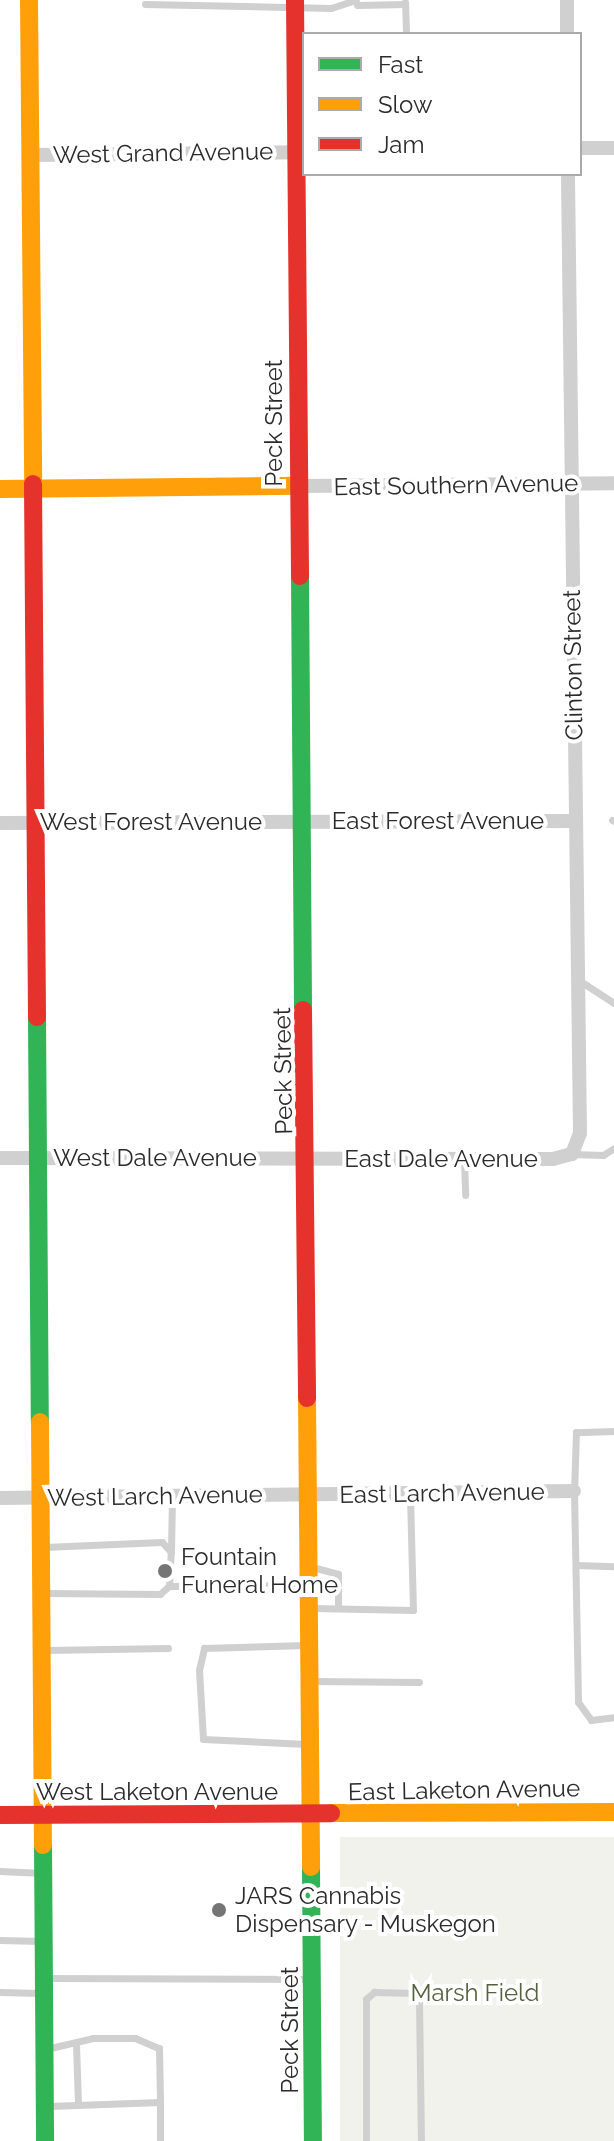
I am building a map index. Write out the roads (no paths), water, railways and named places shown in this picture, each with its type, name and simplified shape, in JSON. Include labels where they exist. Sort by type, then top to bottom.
[{"type":"street","points":[[29,0],[29,489],[34,1158],[42,1547],[45,2141]]},
{"type":"street","points":[[567,0],[567,32]]},
{"type":"street","name":"Peck Street","points":[[295,2],[300,152],[299,486],[313,1608],[313,2141]]},
{"type":"street","points":[[582,148],[614,148]]},
{"type":"street","name":"West Grand Avenue","points":[[30,155],[300,152]]},
{"type":"street","name":"Clinton Street","points":[[568,176],[580,1133],[572,1154]]},
{"type":"street","name":"East Southern Avenue","points":[[299,486],[614,483]]},
{"type":"street","points":[[0,489],[299,486]]},
{"type":"street","name":"East Forest Avenue","points":[[302,821],[574,821]]},
{"type":"street","name":"West Forest Avenue","points":[[0,823],[302,821]]},
{"type":"street","name":"East Dale Avenue","points":[[309,1158],[464,1159],[572,1154]]},
{"type":"street","name":"West Dale Avenue","points":[[0,1158],[309,1158]]},
{"type":"street","name":"East Larch Avenue","points":[[311,1494],[574,1491]]},
{"type":"street","name":"West Larch Avenue","points":[[0,1498],[311,1494]]},
{"type":"street","name":"East Laketon Avenue","points":[[314,1816],[614,1812]]},
{"type":"street","name":"West Laketon Avenue","points":[[0,1815],[314,1816]]},
{"type":"lane","points":[[145,4],[405,2],[406,32]]},
{"type":"lane","points":[[577,979],[614,1003]]},
{"type":"lane","points":[[572,1154],[603,1155],[614,1148]]},
{"type":"lane","points":[[464,1159],[465,1195]]},
{"type":"lane","points":[[614,1431],[576,1432],[574,1491],[578,1702],[591,1720],[614,1717]]},
{"type":"lane","points":[[313,1608],[413,1610],[410,1493]]},
{"type":"lane","points":[[169,1586],[172,1496]]},
{"type":"lane","points":[[42,1547],[162,1542],[171,1552]]},
{"type":"lane","points":[[576,1565],[614,1566]]},
{"type":"lane","points":[[42,1593],[160,1594],[169,1586],[338,1574],[338,1608]]},
{"type":"lane","points":[[313,1644],[204,1648],[199,1670],[203,1739],[314,1744]]},
{"type":"lane","points":[[42,1650],[168,1648]]},
{"type":"lane","points":[[313,1681],[419,1682]]},
{"type":"lane","points":[[0,1871],[44,1873]]},
{"type":"lane","points":[[0,1940],[43,1941]]},
{"type":"lane","points":[[0,1992],[43,1986],[314,1979]]},
{"type":"lane","points":[[366,2141],[366,1999],[374,1992],[414,1993],[419,2001],[421,2141]]},
{"type":"lane","points":[[44,2049],[135,2038],[155,2045],[160,2141]]},
{"type":"lane","points":[[76,2044],[78,2105]]},
{"type":"lane","points":[[45,2106],[160,2102]]},
{"type":"place","name":"Fountain Funeral Home","points":[[165,1571]]},
{"type":"place","name":"JARS Cannabis Dispensary - Muskegon","points":[[219,1910]]},
{"type":"park label","name":"Marsh Field","points":[[475,1993]]}]
